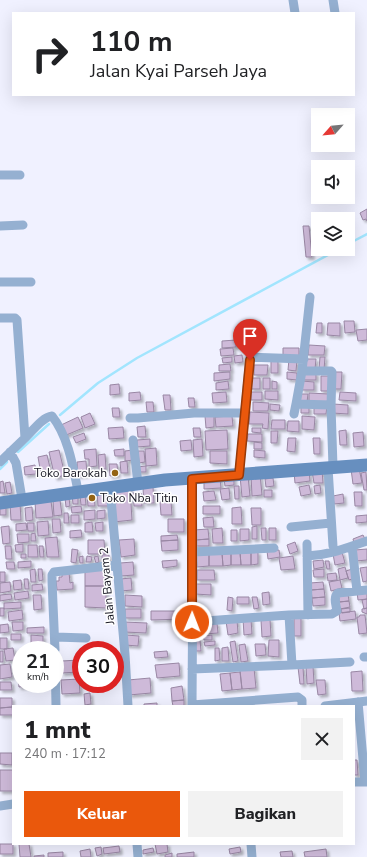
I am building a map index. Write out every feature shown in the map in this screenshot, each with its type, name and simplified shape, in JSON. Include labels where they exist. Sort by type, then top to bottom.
[{"type":"main road","points":[[0,503],[165,480],[367,464]]},
{"type":"street","points":[[294,0],[295,12]]},
{"type":"street","points":[[333,0],[335,12]]},
{"type":"street","points":[[0,175],[20,175]]},
{"type":"street","points":[[0,226],[23,225]]},
{"type":"street","points":[[0,282],[31,282]]},
{"type":"street","points":[[294,414],[304,358],[310,297]]},
{"type":"street","points":[[0,318],[15,318],[17,320],[25,438]]},
{"type":"street","points":[[239,475],[250,360],[252,357],[304,358]]},
{"type":"street","points":[[302,371],[331,372],[330,468],[333,546]]},
{"type":"street","points":[[296,404],[331,405]]},
{"type":"street","points":[[130,418],[194,413],[245,413]]},
{"type":"street","points":[[0,462],[43,420],[48,416],[52,416],[57,422],[66,444],[78,491]]},
{"type":"street","points":[[133,440],[138,484]]},
{"type":"street","points":[[10,452],[16,463],[22,499]]},
{"type":"street","points":[[192,479],[192,705]]},
{"type":"street","name":"Jalan Bayam 2","points":[[110,488],[128,705]]},
{"type":"street","points":[[291,527],[331,523]]},
{"type":"street","points":[[307,556],[330,554],[367,541]]},
{"type":"street","points":[[307,544],[308,614]]},
{"type":"street","points":[[352,546],[357,591]]},
{"type":"street","points":[[193,552],[274,548]]},
{"type":"street","points":[[54,641],[52,581],[52,575],[54,572],[117,565]]},
{"type":"street","points":[[192,622],[289,615],[332,614],[337,611],[335,598],[338,593],[367,590]]},
{"type":"street","points":[[289,615],[292,665]]},
{"type":"street","points":[[54,637],[86,638]]},
{"type":"street","points":[[192,669],[350,662]]},
{"type":"street","points":[[56,693],[56,705]]},
{"type":"street","points":[[204,705],[298,697],[302,700],[302,705]]},
{"type":"street","points":[[334,705],[363,702],[366,782],[355,782]]},
{"type":"street","points":[[0,806],[12,804]]},
{"type":"street","points":[[137,845],[138,857]]},
{"type":"street","points":[[250,845],[252,857]]},
{"type":"building","points":[[367,209],[367,221],[366,219],[363,220],[360,213]]},
{"type":"building","points":[[303,226],[309,226],[312,257],[306,257]]},
{"type":"building","points":[[344,321],[354,321],[355,332],[345,333]]},
{"type":"building","points":[[317,323],[322,323],[322,333],[316,333]]},
{"type":"building","points":[[328,323],[340,323],[340,336],[327,335]]},
{"type":"building","points":[[367,329],[367,340],[358,341],[356,330]]},
{"type":"building","points":[[236,340],[236,347],[222,348],[222,341]]},
{"type":"building","points":[[309,345],[325,346],[324,355],[308,355]]},
{"type":"building","points":[[233,348],[234,355],[221,356],[220,349]]},
{"type":"building","points":[[283,348],[299,348],[299,357],[283,356]]},
{"type":"building","points":[[242,355],[243,362],[235,363],[234,356]]},
{"type":"building","points":[[232,357],[232,362],[223,363],[222,358]]},
{"type":"building","points":[[320,357],[325,357],[324,370],[319,369]]},
{"type":"building","points":[[289,359],[297,360],[296,371],[288,370]]},
{"type":"building","points":[[305,359],[316,359],[315,369],[304,368]]},
{"type":"building","points":[[271,360],[278,361],[278,373],[271,373]]},
{"type":"building","points":[[230,364],[231,371],[219,371],[219,365]]},
{"type":"building","points":[[254,365],[268,365],[267,375],[254,375]]},
{"type":"building","points":[[230,372],[230,379],[214,381],[214,373]]},
{"type":"building","points":[[287,372],[297,373],[297,380],[287,379]]},
{"type":"building","points":[[303,372],[316,373],[316,380],[303,380]]},
{"type":"building","points":[[334,372],[342,372],[341,389],[333,389]]},
{"type":"building","points":[[321,376],[329,376],[329,391],[321,391]]},
{"type":"building","points":[[251,378],[260,378],[260,389],[251,389]]},
{"type":"building","points":[[263,378],[270,378],[270,389],[263,389]]},
{"type":"building","points":[[228,381],[229,389],[216,390],[216,383]]},
{"type":"building","points":[[272,381],[277,382],[277,389],[272,389]]},
{"type":"building","points":[[302,381],[314,382],[314,390],[302,390]]},
{"type":"building","points":[[119,384],[120,394],[110,395],[110,385]]},
{"type":"building","points":[[265,391],[278,391],[278,400],[265,399]]},
{"type":"building","points":[[140,392],[141,400],[129,401],[129,393]]},
{"type":"building","points":[[226,392],[227,402],[213,403],[212,393]]},
{"type":"building","points":[[251,392],[262,392],[262,400],[251,400]]},
{"type":"building","points":[[340,392],[356,393],[356,401],[339,400]]},
{"type":"building","points":[[309,393],[329,394],[328,403],[309,403]]},
{"type":"building","points":[[298,394],[308,394],[307,402],[298,402]]},
{"type":"building","points":[[163,395],[170,395],[171,410],[165,410]]},
{"type":"building","points":[[188,398],[194,398],[195,407],[189,407]]},
{"type":"building","points":[[146,402],[153,402],[154,412],[147,412]]},
{"type":"building","points":[[253,402],[269,403],[268,411],[253,411]]},
{"type":"building","points":[[270,404],[280,405],[279,411],[270,410]]},
{"type":"building","points":[[333,404],[348,405],[348,414],[332,413]]},
{"type":"building","points":[[314,405],[327,406],[326,414],[314,414]]},
{"type":"building","points":[[301,406],[309,407],[309,413],[301,413]]},
{"type":"building","points":[[112,408],[119,408],[120,417],[113,417]]},
{"type":"building","points":[[250,412],[269,413],[268,429],[262,428],[263,424],[249,424]]},
{"type":"building","points":[[90,413],[95,424],[85,428],[81,417]]},
{"type":"building","points":[[214,415],[214,427],[206,428],[205,416]]},
{"type":"building","points":[[232,416],[233,426],[216,427],[215,417]]},
{"type":"building","points":[[302,416],[315,417],[314,430],[302,429]]},
{"type":"building","points":[[78,417],[83,428],[64,436],[59,426]]},
{"type":"building","points":[[272,420],[285,420],[285,429],[271,429]]},
{"type":"building","points":[[288,421],[299,421],[299,432],[287,431]]},
{"type":"building","points":[[145,426],[146,437],[138,437],[137,427]]},
{"type":"building","points":[[123,427],[124,438],[109,439],[108,428]]},
{"type":"building","points":[[193,428],[200,428],[201,437],[194,437]]},
{"type":"building","points":[[252,428],[261,428],[261,433],[252,432]]},
{"type":"building","points":[[227,430],[228,449],[206,450],[205,431]]},
{"type":"building","points":[[346,430],[347,445],[340,445],[339,431]]},
{"type":"building","points":[[271,431],[278,431],[277,443],[271,443]]},
{"type":"building","points":[[363,432],[364,446],[354,447],[353,433]]},
{"type":"building","points":[[84,433],[86,439],[76,443],[73,437]]},
{"type":"building","points":[[248,434],[262,434],[262,442],[247,441]]},
{"type":"building","points":[[288,438],[296,438],[295,452],[287,451]]},
{"type":"building","points":[[313,438],[320,438],[320,454],[314,454]]},
{"type":"building","points":[[150,439],[150,446],[137,447],[137,440]]},
{"type":"building","points":[[202,439],[203,456],[194,457],[193,440]]},
{"type":"building","points":[[191,440],[192,450],[181,451],[180,441]]},
{"type":"building","points":[[254,442],[262,443],[262,449],[254,449]]},
{"type":"building","points":[[156,448],[157,465],[146,466],[145,449]]},
{"type":"building","points":[[96,449],[97,466],[89,467],[89,459],[85,459],[84,450]]},
{"type":"building","points":[[124,449],[124,456],[115,456],[114,450]]},
{"type":"building","points":[[59,450],[65,475],[55,478],[49,452]]},
{"type":"building","points":[[133,450],[134,460],[125,461],[125,451]]},
{"type":"building","points":[[254,450],[265,451],[265,458],[254,457]]},
{"type":"building","points":[[138,451],[144,451],[145,462],[139,463]]},
{"type":"building","points":[[210,451],[227,451],[227,464],[210,463]]},
{"type":"building","points":[[105,454],[106,469],[99,469],[98,455]]},
{"type":"building","points":[[47,455],[51,472],[41,474],[38,457]]},
{"type":"building","points":[[86,461],[87,475],[78,476],[77,462]]},
{"type":"building","points":[[127,461],[128,473],[121,473],[120,462]]},
{"type":"building","points":[[109,464],[117,464],[118,475],[110,476]]},
{"type":"building","points":[[35,465],[36,474],[25,475],[24,467]]},
{"type":"building","points":[[146,466],[146,472],[138,472],[137,467]]},
{"type":"building","points":[[359,468],[362,483],[353,484],[351,469]]},
{"type":"building","points":[[309,470],[310,481],[295,483],[294,472]]},
{"type":"building","points":[[322,470],[323,483],[314,483],[312,471]]},
{"type":"building","points":[[366,472],[367,490],[364,490],[361,473]]},
{"type":"building","points":[[260,474],[262,495],[252,496],[251,475]]},
{"type":"building","points":[[240,476],[248,476],[250,496],[242,497]]},
{"type":"building","points":[[220,478],[221,488],[204,489],[204,479]]},
{"type":"building","points":[[234,478],[234,485],[225,486],[224,479]]},
{"type":"building","points":[[273,478],[274,486],[266,487],[265,479]]},
{"type":"building","points":[[3,481],[5,493],[0,493],[0,482]]},
{"type":"building","points":[[10,482],[12,493],[7,494],[5,483]]},
{"type":"building","points":[[309,485],[311,494],[301,496],[299,487]]},
{"type":"building","points":[[320,485],[321,493],[315,494],[314,486]]},
{"type":"building","points":[[234,486],[239,486],[239,499],[235,499]]},
{"type":"building","points":[[130,487],[132,520],[114,522],[111,489]]},
{"type":"building","points":[[153,487],[154,503],[144,503],[143,488]]},
{"type":"building","points":[[229,488],[230,499],[222,500],[220,489]]},
{"type":"building","points":[[264,490],[272,490],[272,497],[264,497]]},
{"type":"building","points":[[97,491],[107,491],[108,506],[98,506]]},
{"type":"building","points":[[214,491],[216,500],[204,501],[203,492]]},
{"type":"building","points":[[354,492],[362,492],[362,506],[355,506]]},
{"type":"building","points":[[133,493],[141,493],[142,506],[134,506]]},
{"type":"building","points":[[87,494],[94,494],[95,506],[88,506]]},
{"type":"building","points":[[343,494],[344,503],[334,504],[333,496]]},
{"type":"building","points":[[72,495],[78,495],[78,504],[73,504]]},
{"type":"building","points":[[85,495],[86,505],[81,505],[80,496]]},
{"type":"building","points":[[65,498],[69,498],[70,506],[66,507]]},
{"type":"building","points":[[60,500],[62,515],[54,516],[53,501]]},
{"type":"building","points":[[51,501],[53,517],[36,518],[35,502]]},
{"type":"building","points":[[171,501],[172,515],[161,515],[160,502]]},
{"type":"building","points":[[20,503],[21,520],[11,520],[10,504]]},
{"type":"building","points":[[6,504],[6,515],[0,515],[0,505]]},
{"type":"building","points":[[81,506],[82,512],[72,513],[71,507]]},
{"type":"building","points":[[203,506],[220,506],[220,514],[203,514]]},
{"type":"building","points":[[32,507],[33,520],[26,521],[25,508]]},
{"type":"building","points":[[241,507],[242,524],[232,524],[232,508]]},
{"type":"building","points":[[251,508],[261,508],[261,525],[252,525]]},
{"type":"building","points":[[95,510],[95,519],[84,520],[84,511]]},
{"type":"building","points":[[105,510],[105,518],[97,519],[97,511]]},
{"type":"building","points":[[64,513],[68,513],[69,523],[64,523]]},
{"type":"building","points":[[71,515],[79,515],[79,523],[71,523]]},
{"type":"building","points":[[367,515],[367,522],[356,523],[356,516]]},
{"type":"building","points":[[213,517],[214,527],[204,527],[203,518]]},
{"type":"building","points":[[52,519],[60,519],[61,532],[53,533]]},
{"type":"building","points":[[168,519],[184,519],[184,532],[168,532]]},
{"type":"building","points":[[48,521],[49,535],[38,536],[37,522]]},
{"type":"building","points":[[92,522],[93,532],[85,532],[85,523]]},
{"type":"building","points":[[103,522],[103,531],[96,531],[95,523]]},
{"type":"building","points":[[26,523],[27,530],[16,531],[16,524]]},
{"type":"building","points":[[27,523],[34,523],[34,531],[28,531]]},
{"type":"building","points":[[9,526],[10,543],[3,544],[1,527]]},
{"type":"building","points":[[257,526],[257,539],[252,539],[252,527]]},
{"type":"building","points":[[222,528],[223,543],[213,543],[212,529]]},
{"type":"building","points":[[261,528],[266,528],[266,540],[262,540]]},
{"type":"building","points":[[269,528],[276,528],[276,540],[269,540]]},
{"type":"building","points":[[208,529],[209,539],[195,540],[194,530]]},
{"type":"building","points":[[240,529],[249,529],[249,540],[240,541]]},
{"type":"building","points":[[81,530],[82,537],[70,538],[70,531]]},
{"type":"building","points":[[231,530],[237,530],[237,541],[231,541]]},
{"type":"building","points":[[35,533],[36,541],[31,541],[31,534]]},
{"type":"building","points":[[17,534],[29,534],[29,542],[18,543]]},
{"type":"building","points":[[177,535],[178,540],[161,541],[161,536]]},
{"type":"building","points":[[363,535],[365,539],[354,543],[353,539]]},
{"type":"building","points":[[57,537],[59,557],[47,557],[45,538]]},
{"type":"building","points":[[134,539],[135,555],[121,557],[119,540]]},
{"type":"building","points":[[209,539],[209,546],[195,546],[195,540]]},
{"type":"building","points":[[88,540],[104,540],[105,554],[88,554]]},
{"type":"building","points":[[178,540],[178,550],[162,551],[161,541]]},
{"type":"building","points":[[295,542],[298,551],[290,554],[287,545]]},
{"type":"building","points":[[23,544],[23,552],[16,552],[15,545]]},
{"type":"building","points":[[28,545],[37,545],[38,557],[28,557]]},
{"type":"building","points":[[5,546],[11,546],[12,559],[6,559]]},
{"type":"building","points":[[39,546],[43,546],[44,557],[40,557]]},
{"type":"building","points":[[72,549],[78,550],[76,563],[71,562]]},
{"type":"building","points":[[367,549],[367,560],[356,561],[355,550]]},
{"type":"building","points":[[279,550],[280,557],[268,559],[267,551]]},
{"type":"building","points":[[240,552],[241,565],[231,565],[231,553]]},
{"type":"building","points":[[240,552],[251,552],[251,565],[241,565]]},
{"type":"building","points":[[251,552],[258,552],[258,564],[251,565]]},
{"type":"building","points":[[342,552],[345,563],[335,565],[333,554]]},
{"type":"building","points":[[222,553],[223,566],[209,566],[209,554]]},
{"type":"building","points":[[222,553],[231,553],[231,565],[223,566]]},
{"type":"building","points":[[21,554],[26,554],[26,558],[21,558]]},
{"type":"building","points":[[196,554],[209,554],[209,566],[197,567]]},
{"type":"building","points":[[102,555],[109,555],[109,562],[102,562]]},
{"type":"building","points":[[83,556],[83,563],[80,563],[79,557]]},
{"type":"building","points":[[87,556],[92,557],[91,562],[86,562]]},
{"type":"building","points":[[98,556],[99,562],[96,563],[94,557]]},
{"type":"building","points":[[293,556],[295,569],[281,570],[279,558]]},
{"type":"building","points":[[177,560],[177,566],[163,568],[162,561]]},
{"type":"building","points":[[323,560],[324,567],[314,569],[313,561]]},
{"type":"building","points":[[31,561],[31,567],[18,568],[18,562]]},
{"type":"building","points":[[325,561],[329,561],[330,569],[327,569]]},
{"type":"building","points":[[6,562],[14,562],[15,569],[7,569]]},
{"type":"building","points":[[133,562],[134,575],[121,576],[120,563]]},
{"type":"building","points":[[345,567],[348,578],[340,580],[338,569]]},
{"type":"building","points":[[367,567],[367,581],[363,582],[360,568]]},
{"type":"building","points":[[35,569],[36,582],[31,582],[30,570]]},
{"type":"building","points":[[38,569],[42,569],[43,580],[39,581]]},
{"type":"building","points":[[324,569],[324,577],[314,577],[313,570]]},
{"type":"building","points":[[352,569],[355,578],[349,580],[346,571]]},
{"type":"building","points":[[85,570],[106,570],[106,586],[85,586]]},
{"type":"building","points":[[197,570],[214,570],[215,580],[197,580]]},
{"type":"building","points":[[0,572],[5,572],[5,582],[0,582]]},
{"type":"building","points":[[62,572],[69,572],[70,583],[73,582],[73,589],[57,590],[56,581],[59,581],[59,577],[62,577]]},
{"type":"building","points":[[336,573],[337,580],[328,581],[327,574]]},
{"type":"building","points":[[131,578],[132,590],[121,591],[120,579]]},
{"type":"building","points":[[24,579],[28,579],[29,589],[25,589]]},
{"type":"building","points":[[21,580],[22,589],[14,590],[13,581]]},
{"type":"building","points":[[340,580],[342,588],[331,591],[329,582]]},
{"type":"building","points":[[10,582],[11,591],[0,593],[0,583]]},
{"type":"building","points":[[323,582],[324,589],[311,590],[310,583]]},
{"type":"building","points":[[42,584],[43,590],[32,591],[32,585]]},
{"type":"building","points":[[195,584],[211,584],[211,595],[195,594]]},
{"type":"building","points":[[85,586],[106,586],[106,608],[85,607]]},
{"type":"building","points":[[324,589],[325,597],[312,598],[311,590]]},
{"type":"building","points":[[28,591],[29,598],[15,600],[14,593]]},
{"type":"building","points":[[367,591],[367,599],[358,600],[357,592]]},
{"type":"building","points":[[269,592],[270,604],[263,605],[262,593]]},
{"type":"building","points":[[11,594],[12,599],[0,601],[0,595]]},
{"type":"building","points":[[348,594],[349,601],[339,602],[338,595]]},
{"type":"building","points":[[33,595],[41,595],[42,609],[34,610]]},
{"type":"building","points":[[125,595],[142,596],[142,607],[125,606]]},
{"type":"building","points":[[228,597],[233,598],[232,611],[227,610]]},
{"type":"building","points":[[237,597],[249,597],[249,604],[237,604]]},
{"type":"building","points":[[252,597],[257,597],[259,608],[254,609]]},
{"type":"building","points":[[325,597],[325,605],[313,606],[312,598]]},
{"type":"building","points":[[367,599],[367,608],[364,609],[362,600]]},
{"type":"building","points":[[349,601],[350,607],[340,609],[339,602]]},
{"type":"building","points":[[21,602],[21,608],[4,609],[4,603]]},
{"type":"building","points":[[0,608],[4,608],[4,616],[0,616]]},
{"type":"building","points":[[350,608],[350,612],[342,613],[341,609]]},
{"type":"building","points":[[367,608],[367,614],[362,612],[362,609]]},
{"type":"building","points":[[125,609],[141,609],[141,618],[125,618]]},
{"type":"building","points":[[22,610],[23,619],[9,621],[8,612]]},
{"type":"building","points":[[151,611],[183,611],[183,619],[151,620]]},
{"type":"building","points":[[355,611],[356,619],[340,621],[339,613]]},
{"type":"building","points":[[360,615],[365,615],[367,633],[359,634],[357,617]]},
{"type":"building","points":[[294,617],[301,617],[301,636],[294,636]]},
{"type":"building","points":[[243,619],[251,619],[252,634],[244,635]]},
{"type":"building","points":[[270,619],[271,636],[262,637],[261,620]]},
{"type":"building","points":[[237,620],[238,633],[228,635],[226,621]]},
{"type":"building","points":[[12,622],[23,622],[23,630],[13,631]]},
{"type":"building","points":[[124,622],[147,623],[146,633],[124,632]]},
{"type":"building","points":[[217,623],[218,633],[205,634],[204,624]]},
{"type":"building","points":[[8,624],[9,632],[0,633],[0,625]]},
{"type":"building","points":[[44,627],[44,633],[27,633],[27,628]]},
{"type":"building","points":[[11,634],[21,634],[21,640],[11,640]]},
{"type":"building","points":[[31,635],[43,636],[43,641],[31,641]]},
{"type":"building","points":[[126,635],[139,636],[138,646],[125,645]]},
{"type":"building","points":[[212,635],[212,640],[204,640],[203,636]]},
{"type":"building","points":[[0,638],[7,638],[7,649],[0,649]]},
{"type":"building","points":[[194,640],[200,640],[201,651],[195,651]]},
{"type":"building","points":[[269,640],[279,640],[279,657],[268,656]]},
{"type":"building","points":[[215,641],[215,645],[205,646],[204,642]]},
{"type":"building","points":[[235,641],[238,661],[233,662],[230,642]]},
{"type":"building","points":[[245,644],[248,661],[241,662],[239,645]]},
{"type":"building","points":[[255,644],[265,644],[266,655],[256,656]]},
{"type":"building","points":[[228,647],[229,661],[222,661],[222,648]]},
{"type":"building","points":[[12,648],[12,660],[6,661],[4,649]]},
{"type":"building","points":[[215,648],[219,648],[220,660],[215,661]]},
{"type":"building","points":[[0,651],[3,651],[3,662],[0,662]]},
{"type":"building","points":[[167,651],[168,657],[155,658],[154,652]]},
{"type":"building","points":[[72,660],[72,672],[64,673],[64,661]]},
{"type":"building","points":[[179,663],[180,676],[157,678],[155,665]]},
{"type":"building","points":[[10,664],[12,677],[0,679],[0,665]]},
{"type":"building","points":[[306,666],[313,666],[314,683],[307,684]]},
{"type":"building","points":[[298,667],[303,667],[304,684],[300,684]]},
{"type":"building","points":[[254,668],[256,688],[242,689],[240,670]]},
{"type":"building","points":[[362,671],[363,691],[352,691],[351,672]]},
{"type":"building","points":[[240,672],[242,689],[232,690],[230,673]]},
{"type":"building","points":[[230,673],[232,690],[222,691],[220,674]]},
{"type":"building","points":[[150,678],[151,693],[129,695],[128,680]]},
{"type":"building","points":[[72,679],[72,693],[80,693],[62,694],[64,693],[64,680]]},
{"type":"building","points":[[316,680],[325,680],[326,694],[318,695]]},
{"type":"building","points":[[0,682],[11,682],[12,690],[0,690]]},
{"type":"building","points":[[182,686],[184,700],[172,701],[171,688]]},
{"type":"building","points":[[90,693],[91,704],[85,705],[84,694]]},
{"type":"building","points":[[0,698],[12,698],[12,707],[0,708]]},
{"type":"building","points":[[184,700],[184,705],[173,705],[172,701]]},
{"type":"building","points":[[157,703],[157,705],[144,705]]},
{"type":"building","points":[[12,707],[12,715],[0,715],[0,708]]},
{"type":"building","points":[[0,753],[12,753],[12,765],[0,764]]},
{"type":"building","points":[[355,760],[357,760],[358,775],[355,775]]},
{"type":"building","points":[[0,770],[12,770],[12,791],[0,791]]},
{"type":"building","points":[[0,844],[13,845],[13,854],[0,854]]},
{"type":"building","points":[[19,845],[29,845],[31,857],[20,857]]},
{"type":"building","points":[[155,845],[167,845],[168,852],[157,854]]},
{"type":"building","points":[[119,846],[120,852],[104,854],[103,848]]},
{"type":"building","points":[[101,847],[102,854],[97,856],[95,848]]},
{"type":"building","points":[[240,847],[241,852],[230,854],[229,849]]},
{"type":"building","points":[[153,848],[154,852],[143,854],[143,850]]},
{"type":"building","points":[[90,849],[91,857],[81,857],[80,851]]},
{"type":"building","points":[[326,849],[327,857],[305,857],[304,852]]},
{"type":"building","points":[[292,851],[293,857],[281,857],[280,852]]},
{"type":"building","points":[[63,852],[63,857],[48,857],[48,853]]},
{"type":"building","points":[[194,852],[194,857],[177,857],[177,854]]},
{"type":"building","points":[[172,853],[172,857],[165,857],[165,855]]},
{"type":"building","points":[[44,855],[44,857],[34,857],[34,856]]},
{"type":"waterway","points":[[355,240],[367,234]]},
{"type":"waterway","points":[[60,415],[98,383],[137,358],[326,256]]},
{"type":"waterway","points":[[18,452],[49,424]]},
{"type":"waterway","points":[[0,469],[7,462]]},
{"type":"place","name":"Toko Barokah","points":[[115,473]]},
{"type":"place","name":"Toko Nba Titin","points":[[92,498]]},
{"type":"route","points":[[192,622],[192,479],[239,475],[250,360]]}]
